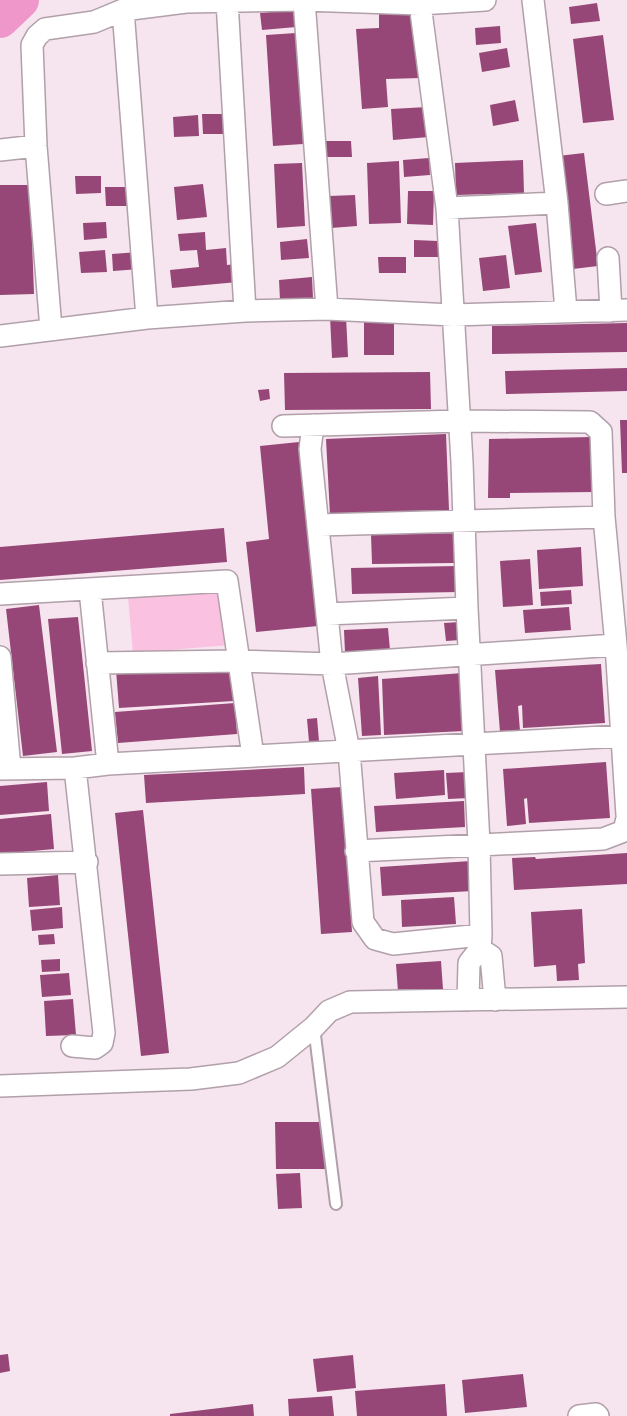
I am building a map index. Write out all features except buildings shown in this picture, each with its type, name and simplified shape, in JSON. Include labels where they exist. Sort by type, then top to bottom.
[{"type":"street","points":[[51,328],[36,146],[32,45],[37,36],[46,29],[94,22],[123,10],[186,2],[304,0],[420,4],[485,0]]},
{"type":"street","points":[[304,0],[327,309]]},
{"type":"street","points":[[533,0],[557,203],[566,311]]},
{"type":"street","points":[[227,1],[245,311]]},
{"type":"street","points":[[420,4],[447,208],[464,522],[481,942],[469,963],[468,1000]]},
{"type":"street","points":[[123,10],[147,318]]},
{"type":"street","points":[[0,150],[36,146]]},
{"type":"street","points":[[447,208],[557,203]]},
{"type":"street","points":[[0,335],[147,318],[245,311],[327,309],[453,315],[619,311],[608,258]]},
{"type":"street","points":[[283,426],[459,421],[590,422],[601,432],[604,517],[616,645],[627,816],[624,831],[603,839],[356,851]]},
{"type":"street","points":[[313,425],[310,449],[332,664],[349,751],[363,922],[375,939],[393,944],[481,942]]},
{"type":"street","points":[[319,525],[604,517]]},
{"type":"street","points":[[0,594],[227,581],[253,755]]},
{"type":"street","points":[[90,590],[107,764]]},
{"type":"street","points":[[327,614],[467,608]]},
{"type":"street","points":[[97,663],[238,660],[332,664],[616,645]]},
{"type":"street","points":[[0,657],[5,769],[75,768],[253,755],[621,736]]},
{"type":"street","points":[[72,1046],[95,1048],[102,1043],[104,1033],[75,768]]},
{"type":"street","points":[[0,864],[87,862]]},
{"type":"street","points":[[481,942],[491,956],[495,1000]]},
{"type":"street","points":[[0,1086],[191,1079],[239,1073],[277,1057],[314,1027],[328,1011],[350,1002],[627,998]]},
{"type":"street","points":[[579,1416],[598,1416]]},
{"type":"lane","points":[[314,1027],[336,1204]]},
{"type":"shaded area","points":[[224,589],[230,645],[133,653],[128,597]]},
{"type":"waterway","points":[[0,19],[20,0]]}]
